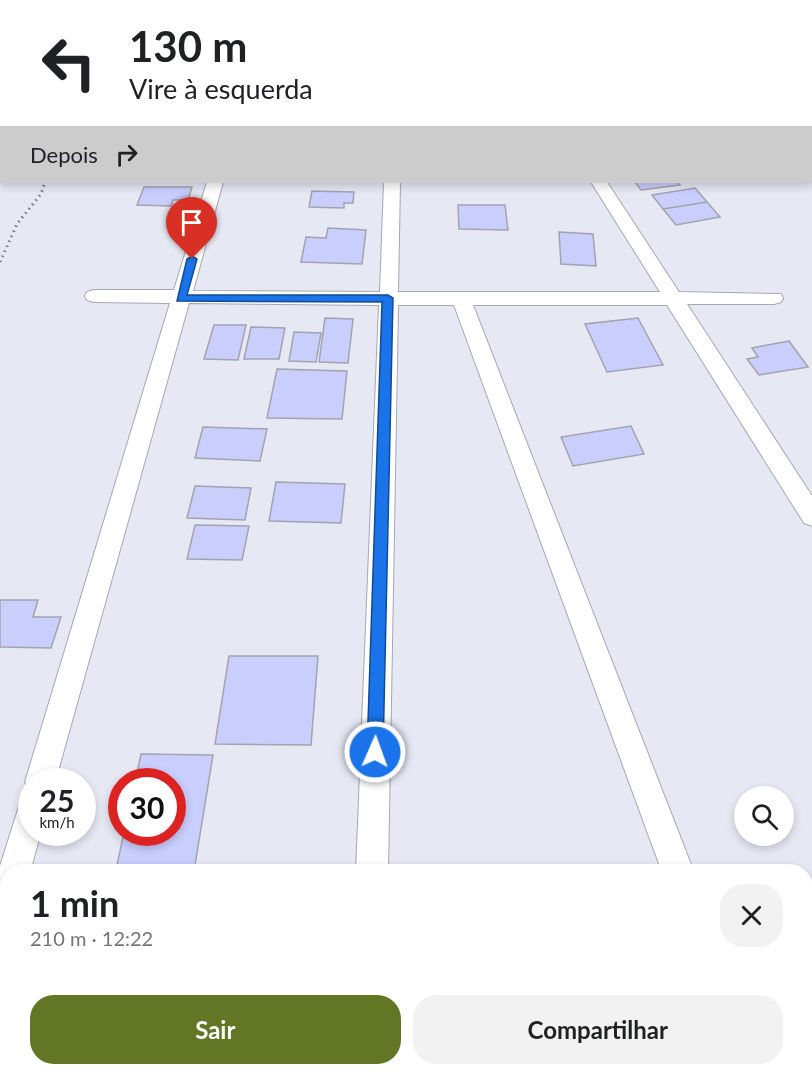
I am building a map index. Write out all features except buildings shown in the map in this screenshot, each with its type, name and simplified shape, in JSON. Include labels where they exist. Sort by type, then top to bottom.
[{"type":"street","points":[[44,768],[215,183]]},
{"type":"street","points":[[372,864],[392,183]]},
{"type":"street","points":[[600,183],[812,516]]},
{"type":"street","points":[[94,296],[461,299],[774,298]]},
{"type":"street","points":[[461,299],[675,864]]},
{"type":"street","points":[[16,864],[22,846]]},
{"type":"path","points":[[0,262],[17,224],[41,194],[45,183]]},
{"type":"route","points":[[192,259],[181,298],[388,298],[375,752]]}]
